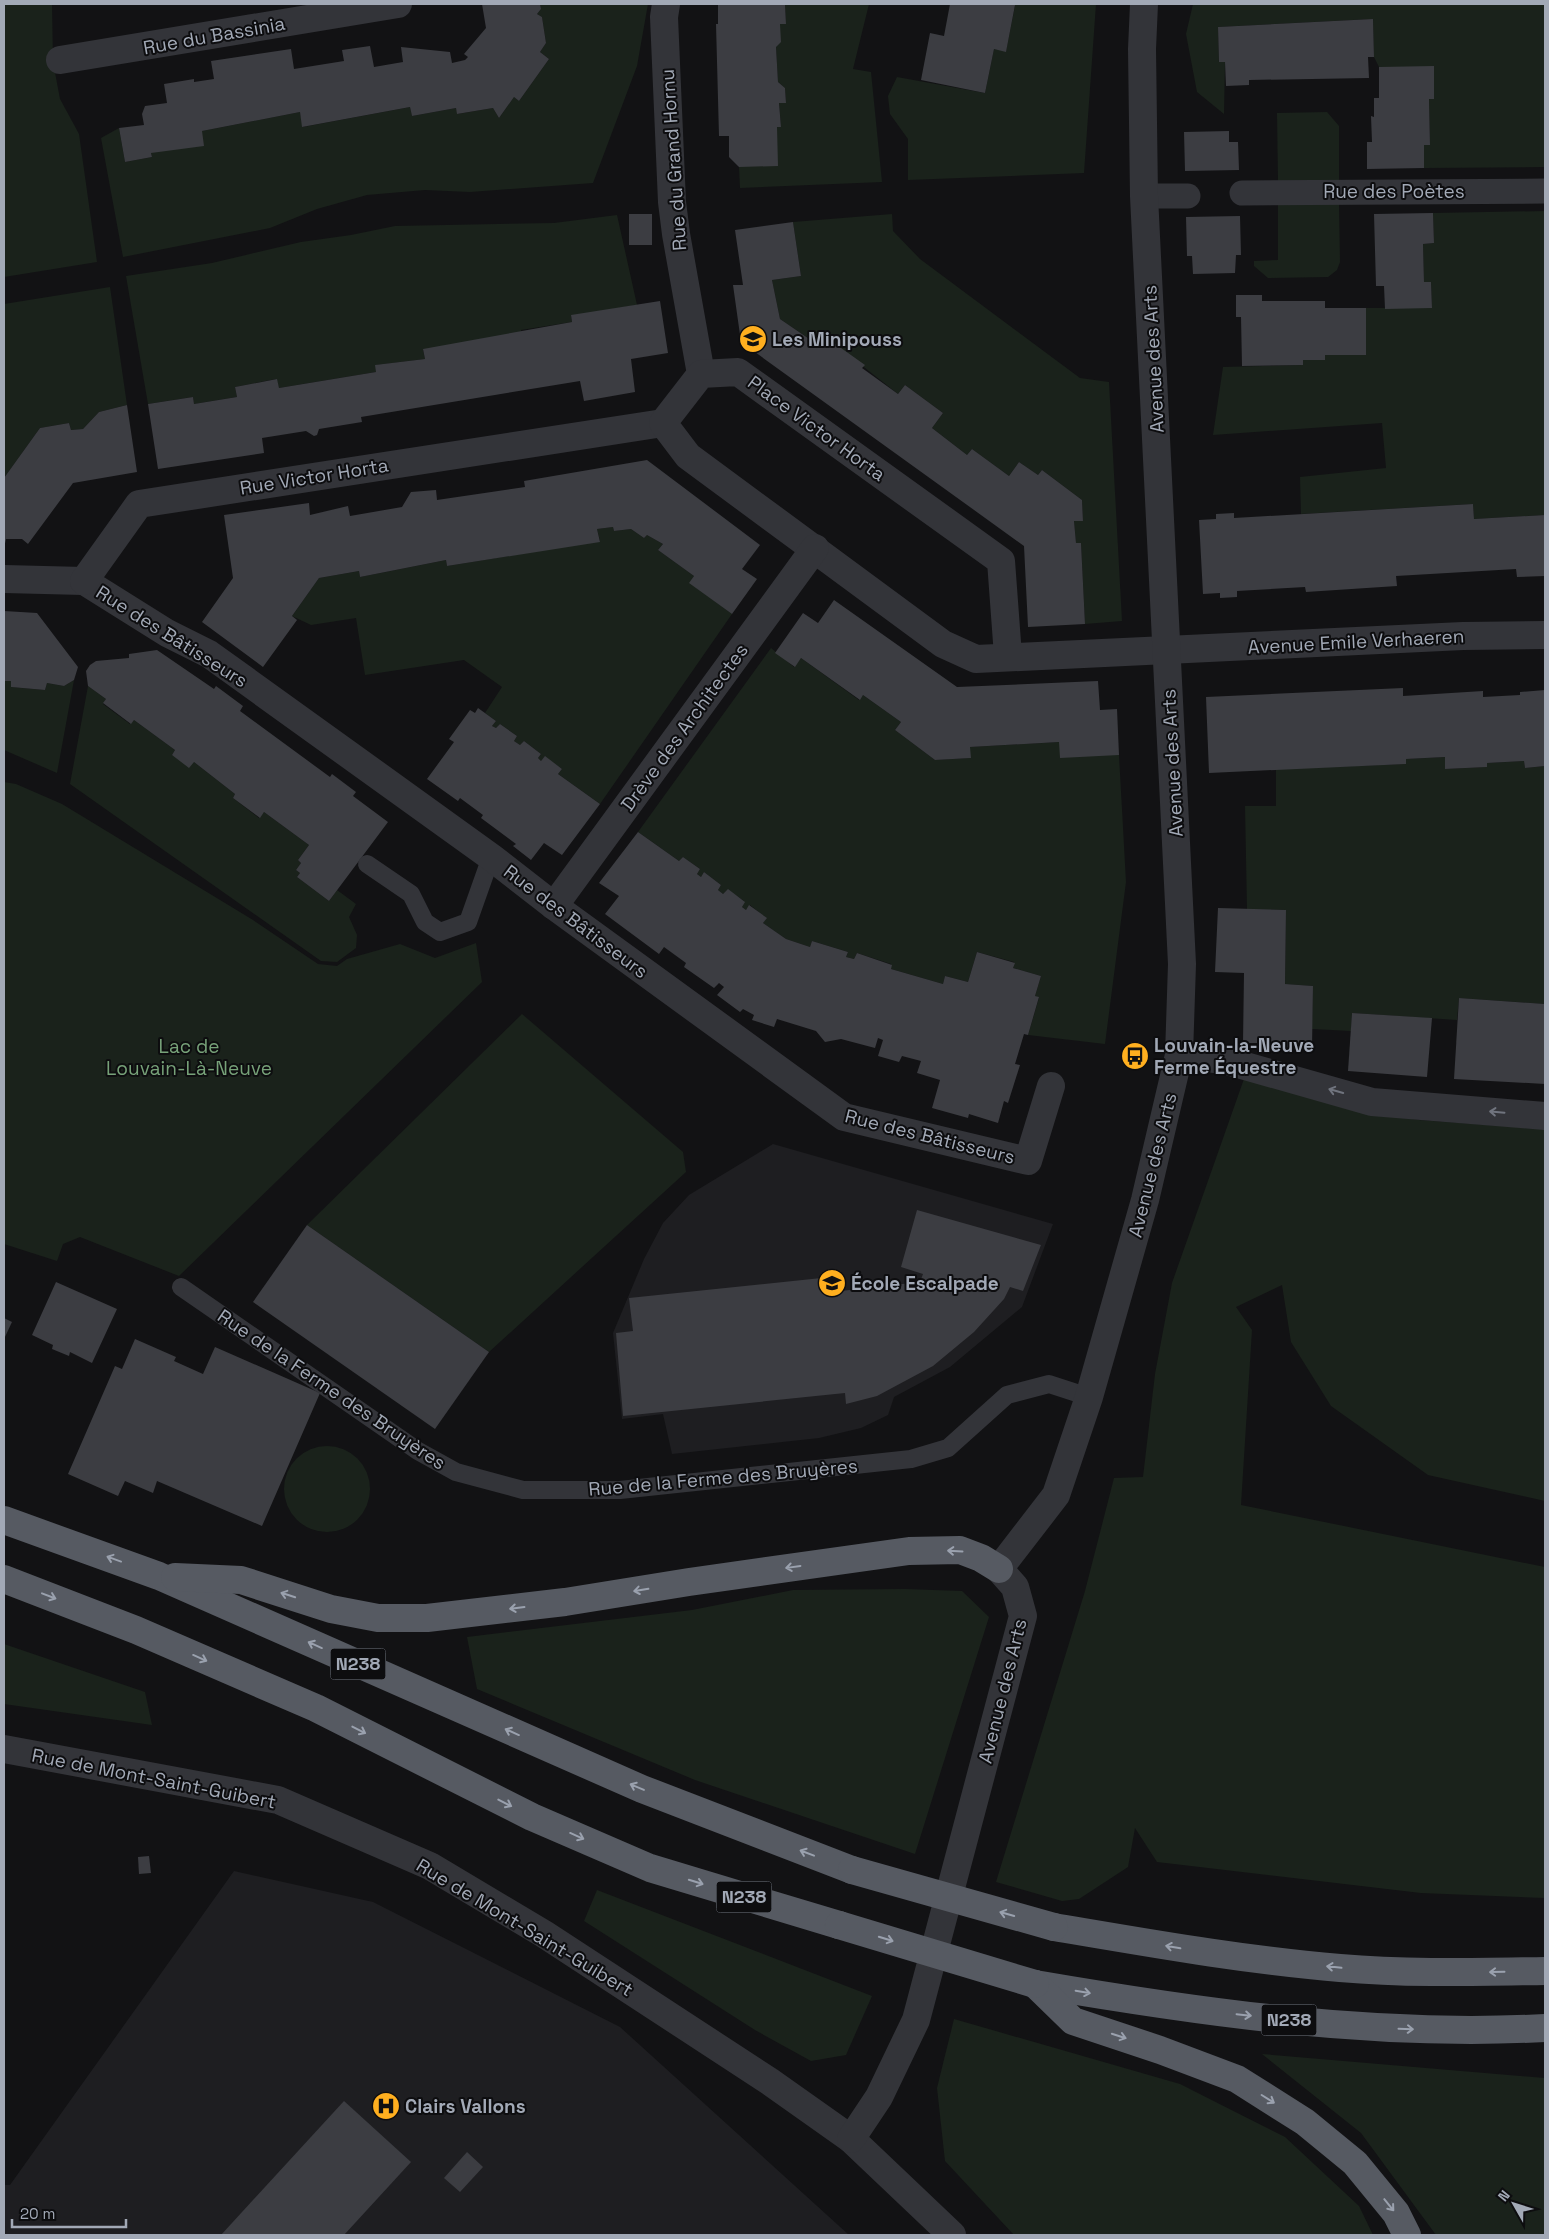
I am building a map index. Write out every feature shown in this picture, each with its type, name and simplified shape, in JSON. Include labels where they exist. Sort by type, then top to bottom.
[{"type":"highway","name":"N238","points":[[4,1520],[159,1576],[683,1805],[852,1870],[1054,1927],[1191,1950],[1340,1968],[1457,1972],[1545,1971]]},
{"type":"highway","points":[[159,1576],[241,1580],[331,1609],[378,1618],[427,1618],[565,1602],[689,1582],[909,1552],[960,1550],[981,1558],[999,1569]]},
{"type":"highway","name":"N238","points":[[4,1579],[136,1630],[316,1708],[532,1817],[650,1868],[1035,1984],[1175,2008],[1355,2027],[1475,2032],[1545,2028]]},
{"type":"highway","points":[[1035,1984],[1073,2021],[1160,2050],[1237,2079],[1305,2122],[1355,2163],[1396,2213],[1407,2235]]},
{"type":"street","name":"Rue du Bassinia","points":[[60,60],[398,4]]},
{"type":"street","name":"Rue du Grand Hornu","points":[[666,4],[664,16],[672,202],[701,374]]},
{"type":"street","name":"Avenue des Arts","points":[[851,2139],[879,2097],[916,2020],[1023,1616],[1015,1587],[999,1569],[1056,1495],[1089,1397],[1145,1200],[1179,1055],[1182,964],[1144,196],[1142,49],[1144,4]]},
{"type":"street","name":"Rue des Poètes","points":[[1242,193],[1545,190]]},
{"type":"street","points":[[1144,196],[1188,196]]},
{"type":"street","name":"Place Victor Horta","points":[[701,374],[738,372],[1001,561],[1008,656]]},
{"type":"street","points":[[701,374],[663,423],[688,456],[815,548],[942,644],[976,659],[1166,650]]},
{"type":"street","name":"Rue Victor Horta","points":[[84,581],[139,504],[146,502],[663,423]]},
{"type":"street","name":"Drève des Architectes","points":[[554,906],[815,548]]},
{"type":"street","points":[[4,579],[84,581]]},
{"type":"street","name":"Rue des Bâtisseurs","points":[[84,581],[167,633],[209,654],[492,857],[554,906],[844,1117],[1028,1161],[1050,1086]]},
{"type":"street","name":"Avenue Emile Verhaeren","points":[[1166,650],[1453,636],[1545,635]]},
{"type":"street","points":[[1179,1055],[1224,1060],[1372,1102],[1545,1116]]},
{"type":"street","name":"Rue de Mont-Saint-Guibert","points":[[4,1749],[278,1800],[430,1866],[560,1945],[769,2081],[851,2139],[952,2235]]},
{"type":"lane","points":[[367,864],[411,894],[425,922],[440,932],[468,922],[492,857]]},
{"type":"lane","name":"Rue de la Ferme des Bruyères","points":[[181,1287],[418,1451],[456,1472],[523,1490],[620,1490],[912,1459],[948,1448],[1007,1395],[1049,1384],[1089,1397]]},
{"type":"shaded area","name":"École Escalpade","points":[[773,1144],[1053,1224],[1022,1307],[950,1367],[894,1397],[888,1415],[861,1428],[819,1438],[672,1454],[663,1414],[622,1419],[613,1333],[644,1259],[663,1223],[689,1195]]},
{"type":"shaded area","name":"Clairs Vallons","points":[[234,1871],[373,1902],[620,2027],[849,2235],[4,2235],[4,2185],[10,2185]]},
{"type":"green space","points":[[4,4],[52,4],[53,62],[60,99],[79,134],[97,262],[4,277]]},
{"type":"green space","points":[[540,4],[648,4],[637,66],[593,183],[470,192],[425,190],[367,195],[317,209],[270,228],[123,257],[101,138],[119,128],[125,162],[152,157],[151,153],[202,131],[300,112],[303,127],[410,107],[412,116],[456,108],[458,114],[493,108],[499,118],[514,97],[519,101],[549,59],[540,52],[546,43],[542,17],[537,14],[541,9]]},
{"type":"green space","points":[[785,4],[869,4],[853,69],[871,72],[882,182],[740,188],[739,167],[777,127],[781,127],[779,103],[786,102],[785,88],[778,82],[776,47],[780,24],[786,23]]},
{"type":"green space","points":[[1010,4],[1096,4],[1084,173],[908,180],[908,139],[890,114],[888,96],[897,77],[985,93],[994,49],[1006,51],[1015,6]]},
{"type":"green space","points":[[1193,4],[1545,4],[1545,167],[1424,168],[1424,145],[1430,144],[1429,99],[1434,99],[1434,67],[1379,67],[1374,57],[1373,19],[1218,27],[1219,62],[1225,62],[1224,114],[1197,92],[1186,34]]},
{"type":"green space","points":[[1327,112],[1339,126],[1339,180],[1278,181],[1277,113]]},
{"type":"green space","points":[[1339,203],[1340,262],[1337,270],[1328,277],[1268,278],[1254,266],[1254,261],[1278,260],[1278,204]]},
{"type":"green space","points":[[1545,211],[1545,515],[1474,519],[1473,504],[1301,514],[1300,477],[1386,468],[1382,423],[1213,435],[1223,367],[1303,365],[1303,360],[1325,360],[1325,355],[1366,354],[1366,308],[1432,308],[1431,282],[1424,282],[1423,244],[1434,243],[1433,213]]},
{"type":"green space","points":[[892,214],[893,231],[920,259],[1080,378],[1109,382],[1122,621],[1085,624],[1081,543],[1076,543],[1074,521],[1083,521],[1082,500],[1042,470],[1038,475],[1019,462],[1009,476],[972,449],[967,455],[932,428],[943,413],[905,385],[898,394],[827,338],[821,347],[780,319],[772,280],[801,276],[793,222]]},
{"type":"green space","points":[[617,215],[637,305],[571,316],[572,322],[521,330],[521,333],[423,350],[425,359],[376,365],[376,372],[279,388],[276,379],[235,387],[237,397],[194,404],[193,397],[148,404],[126,276],[212,263],[301,242],[395,226],[554,223]]},
{"type":"green space","points":[[110,287],[127,405],[99,412],[83,429],[71,430],[69,423],[40,428],[4,478],[4,304]]},
{"type":"green space","points":[[613,527],[614,531],[631,529],[644,538],[647,535],[663,544],[658,550],[694,576],[690,583],[732,614],[600,804],[558,774],[562,769],[545,757],[541,761],[538,758],[541,754],[524,741],[520,745],[514,741],[517,736],[500,724],[496,728],[492,726],[496,721],[485,713],[502,687],[464,660],[365,675],[356,618],[311,625],[292,616],[319,578],[359,571],[360,577],[446,560],[447,566],[600,541],[597,529]]},
{"type":"green space","points":[[771,648],[794,667],[801,658],[859,700],[863,695],[901,722],[895,730],[935,760],[970,758],[970,747],[1059,742],[1119,755],[1126,882],[1105,1044],[1028,1035],[1039,998],[1035,996],[1041,976],[1013,968],[1014,962],[977,952],[968,982],[945,976],[943,984],[891,969],[891,964],[857,953],[854,959],[846,957],[848,952],[812,941],[810,947],[786,939],[763,923],[766,918],[750,905],[746,910],[742,907],[744,901],[728,890],[723,894],[718,890],[721,885],[704,872],[701,877],[697,874],[700,869],[683,857],[679,861],[638,832]]},
{"type":"green space","points":[[74,680],[57,773],[4,750],[4,681],[11,681],[11,687],[45,690],[47,683],[64,686]]},
{"type":"green space","points":[[88,686],[106,699],[103,704],[130,724],[134,720],[175,750],[172,755],[194,762],[235,794],[233,798],[259,818],[264,812],[309,845],[298,860],[301,863],[296,870],[300,873],[297,877],[329,901],[337,890],[356,904],[349,917],[357,935],[356,948],[337,962],[321,961],[70,784]]},
{"type":"green space","points":[[1445,757],[1446,769],[1486,767],[1487,763],[1524,761],[1525,768],[1545,766],[1545,1004],[1459,998],[1457,1020],[1352,1013],[1351,1031],[1312,1029],[1313,986],[1285,984],[1286,910],[1247,909],[1245,806],[1276,806],[1276,769],[1406,764],[1406,759]]},
{"type":"green space","name":"Lac de Louvain-Là-Neuve","points":[[4,782],[16,784],[62,804],[253,920],[318,964],[337,966],[347,959],[400,944],[435,958],[476,943],[482,982],[179,1276],[80,1237],[63,1244],[57,1261],[4,1244]]},
{"type":"green space","points":[[522,1014],[683,1152],[686,1172],[489,1352],[307,1225]]},
{"type":"green space","points":[[1245,1076],[1371,1113],[1419,1120],[1545,1129],[1545,1501],[1428,1475],[1331,1406],[1291,1342],[1282,1285],[1236,1307],[1252,1330],[1241,1505],[1545,1567],[1545,1898],[1421,1893],[1157,1862],[1135,1828],[1128,1867],[1079,1899],[1062,1901],[996,1882],[1085,1591],[1114,1478],[1143,1477],[1155,1374],[1172,1283]]},
{"type":"green space","points":[[327,1446],[344,1449],[358,1458],[367,1472],[370,1489],[367,1506],[358,1520],[344,1529],[327,1532],[310,1529],[296,1520],[287,1506],[284,1489],[287,1472],[296,1458],[310,1449]]},
{"type":"green space","points":[[905,1589],[962,1591],[989,1617],[915,1854],[695,1780],[477,1689],[467,1637],[692,1610],[793,1590]]},
{"type":"green space","points":[[4,1644],[145,1692],[152,1725],[4,1704]]},
{"type":"green space","points":[[597,1890],[872,1996],[846,2055],[811,2061],[755,2030],[584,1921]]},
{"type":"green space","points":[[954,2019],[1180,2084],[1285,2137],[1359,2206],[1373,2235],[1014,2235],[945,2161],[937,2088]]},
{"type":"green space","points":[[1262,2054],[1545,2078],[1545,2235],[1436,2235],[1361,2133]]},
{"type":"building","points":[[482,4],[540,4],[541,9],[537,14],[542,17],[546,43],[540,52],[549,59],[519,101],[514,97],[499,118],[493,108],[457,114],[456,108],[412,116],[410,107],[302,127],[300,112],[202,131],[204,146],[151,153],[152,157],[125,162],[119,128],[144,125],[142,114],[145,106],[167,103],[164,84],[194,79],[194,82],[214,79],[211,61],[291,49],[294,69],[344,61],[342,50],[370,46],[374,67],[403,62],[401,47],[450,52],[452,63],[465,60],[468,57],[464,54],[486,28]]},
{"type":"building","points":[[718,4],[785,4],[786,24],[780,24],[781,42],[776,47],[778,82],[785,88],[786,103],[779,103],[781,127],[777,127],[778,166],[739,167],[729,157],[729,136],[719,136],[716,24],[718,24]]},
{"type":"building","points":[[950,4],[1015,5],[1006,52],[994,49],[985,93],[921,80],[930,33],[944,36]]},
{"type":"building","points":[[1373,19],[1374,57],[1368,57],[1369,78],[1249,80],[1249,85],[1226,86],[1225,62],[1219,62],[1218,27]]},
{"type":"building","points":[[1434,66],[1434,99],[1429,99],[1430,145],[1424,145],[1424,168],[1367,169],[1367,142],[1372,142],[1371,116],[1374,117],[1374,98],[1379,98],[1379,67]]},
{"type":"building","points":[[1229,131],[1229,142],[1238,142],[1239,170],[1185,171],[1184,132]]},
{"type":"building","points":[[1433,213],[1434,243],[1423,244],[1424,282],[1431,282],[1432,308],[1385,309],[1384,286],[1376,286],[1374,214]]},
{"type":"building","points":[[629,214],[652,214],[652,245],[629,245]]},
{"type":"building","points":[[1240,216],[1241,255],[1236,255],[1235,273],[1193,274],[1192,256],[1187,256],[1186,217]]},
{"type":"building","points":[[793,222],[801,276],[772,280],[780,319],[821,347],[827,338],[865,365],[862,368],[898,394],[905,385],[943,413],[932,428],[967,455],[972,449],[1009,476],[1019,462],[1038,475],[1042,470],[1082,500],[1083,521],[1074,521],[1076,543],[1081,543],[1085,624],[1028,627],[1024,546],[741,342],[733,285],[743,285],[735,230]]},
{"type":"building","points":[[1236,295],[1262,295],[1262,301],[1325,301],[1325,308],[1366,308],[1366,355],[1325,355],[1325,360],[1303,360],[1303,365],[1242,366],[1241,317],[1236,317]]},
{"type":"building","points":[[660,301],[668,353],[631,359],[635,392],[584,401],[580,381],[361,417],[362,422],[319,429],[317,435],[314,436],[306,431],[262,438],[264,453],[158,469],[148,404],[193,397],[194,404],[237,397],[235,387],[277,379],[279,388],[376,372],[375,365],[425,359],[423,349],[572,322],[571,315]]},
{"type":"building","points":[[127,405],[137,472],[73,483],[28,544],[22,539],[6,539],[4,548],[4,478],[40,428],[69,423],[71,430],[83,429],[99,412]]},
{"type":"building","points":[[647,460],[760,545],[742,569],[757,579],[732,614],[689,583],[694,576],[658,550],[663,544],[647,535],[644,538],[631,529],[614,531],[613,527],[597,529],[600,542],[447,566],[446,560],[360,577],[359,571],[319,578],[292,616],[297,620],[263,667],[202,622],[233,578],[224,515],[309,503],[310,515],[348,506],[350,516],[402,507],[411,492],[436,490],[437,500],[525,487],[524,481]]},
{"type":"building","points":[[1473,504],[1474,519],[1545,515],[1545,576],[1517,577],[1516,569],[1396,576],[1397,586],[1306,592],[1305,587],[1237,591],[1237,597],[1220,598],[1220,593],[1203,594],[1199,520],[1216,519],[1216,514],[1234,513],[1234,518]]},
{"type":"building","points":[[834,600],[957,687],[1098,681],[1100,710],[1117,709],[1119,755],[1060,758],[1059,742],[970,747],[971,758],[935,760],[895,730],[901,722],[863,695],[860,700],[801,658],[795,667],[775,653],[803,613],[818,623]]},
{"type":"building","points":[[4,611],[37,613],[78,667],[74,680],[64,686],[47,683],[45,690],[11,687],[11,681],[4,681]]},
{"type":"building","points":[[157,650],[214,689],[216,686],[243,706],[240,711],[330,777],[332,774],[356,792],[353,796],[388,822],[329,901],[297,877],[300,873],[296,870],[301,863],[298,860],[309,845],[264,812],[260,818],[233,798],[235,794],[194,762],[189,768],[172,755],[175,750],[134,720],[131,724],[103,703],[106,699],[88,686],[86,671],[96,661],[129,658],[129,654]]},
{"type":"building","points":[[1403,688],[1403,696],[1483,691],[1483,697],[1520,695],[1520,692],[1545,690],[1545,766],[1525,768],[1524,761],[1487,763],[1487,767],[1445,769],[1445,757],[1406,759],[1406,764],[1209,773],[1206,697]]},
{"type":"building","points":[[478,708],[496,721],[492,726],[496,728],[500,724],[517,736],[514,741],[520,745],[524,741],[541,754],[538,758],[541,761],[545,756],[562,769],[558,774],[600,804],[562,855],[544,843],[531,860],[513,846],[516,844],[481,818],[483,815],[460,798],[458,801],[427,779],[454,742],[449,739],[470,710],[475,713]]},
{"type":"building","points":[[638,832],[679,861],[683,857],[700,869],[697,874],[701,877],[704,872],[721,885],[718,890],[723,894],[728,889],[745,902],[742,907],[746,910],[749,905],[767,918],[763,923],[786,939],[810,947],[812,941],[848,952],[846,957],[854,959],[857,953],[892,965],[891,969],[943,984],[945,976],[968,982],[977,952],[1015,963],[1013,968],[1041,976],[1035,996],[1039,997],[1028,1035],[1024,1034],[1015,1064],[1020,1065],[1008,1103],[1004,1101],[998,1123],[969,1114],[968,1118],[932,1108],[940,1080],[917,1073],[921,1061],[902,1056],[899,1062],[878,1056],[883,1040],[878,1038],[875,1048],[841,1039],[825,1042],[816,1031],[777,1019],[774,1027],[752,1020],[754,1015],[743,1009],[740,1012],[717,995],[724,987],[719,983],[714,988],[684,967],[686,963],[664,947],[659,954],[605,914],[619,896],[599,883]]},
{"type":"building","points":[[1218,908],[1286,910],[1285,984],[1313,986],[1312,1048],[1271,1047],[1271,1043],[1243,1043],[1244,973],[1215,972]]},
{"type":"building","points":[[1459,998],[1545,1004],[1545,1084],[1454,1079]]},
{"type":"building","points":[[1352,1013],[1432,1018],[1427,1077],[1348,1071]]},
{"type":"building","points":[[917,1210],[1041,1245],[1023,1291],[1010,1287],[1004,1299],[974,1332],[933,1366],[877,1396],[846,1404],[845,1393],[623,1416],[616,1333],[633,1331],[629,1298],[831,1277],[832,1292],[920,1282],[923,1274],[901,1267]]},
{"type":"building","points":[[307,1225],[489,1352],[435,1429],[253,1302]]},
{"type":"building","points":[[56,1282],[117,1309],[92,1363],[70,1352],[69,1356],[52,1349],[53,1345],[32,1335]]},
{"type":"building","points":[[4,1318],[12,1322],[4,1339]]},
{"type":"building","points":[[135,1339],[176,1357],[174,1361],[203,1374],[215,1347],[320,1393],[262,1526],[157,1481],[153,1493],[125,1481],[118,1496],[68,1474],[115,1366],[122,1369]]},
{"type":"building","points":[[149,1856],[151,1873],[139,1874],[138,1857]]},
{"type":"building","points":[[344,2101],[411,2162],[344,2235],[221,2235]]},
{"type":"building","points":[[467,2152],[483,2167],[460,2192],[444,2178]]},
{"type":"place","name":"Les Minipouss","points":[[753,339]]},
{"type":"place","name":"Louvain-la-Neuve Ferme Équestre","points":[[1135,1056]]},
{"type":"place","name":"École Escalpade","points":[[832,1283]]},
{"type":"place","name":"Clairs Vallons","points":[[386,2106]]}]
